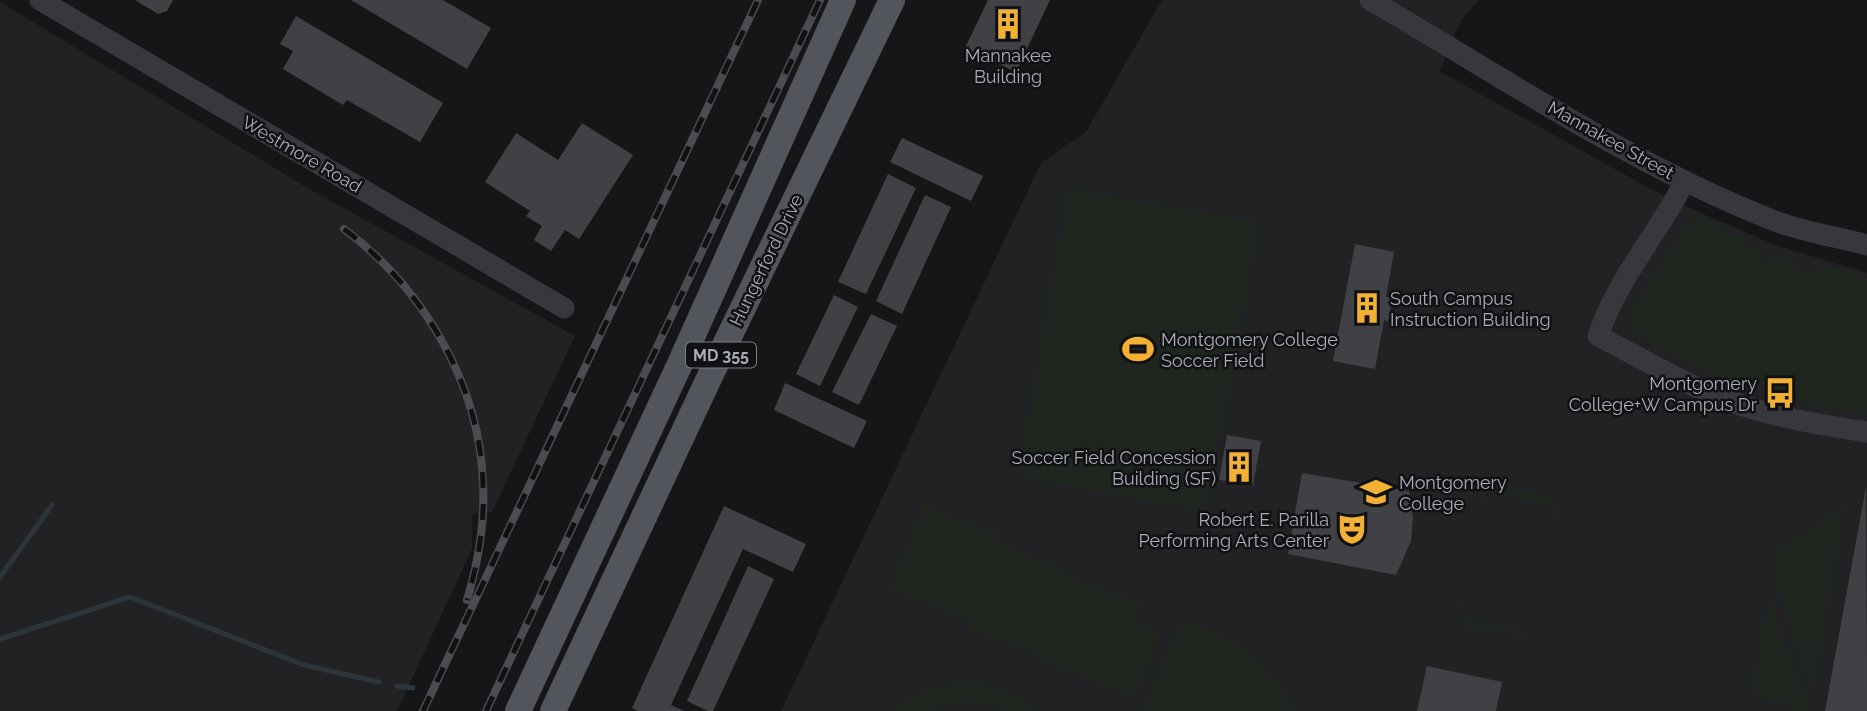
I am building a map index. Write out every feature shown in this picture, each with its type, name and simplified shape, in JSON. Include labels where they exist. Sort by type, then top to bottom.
[{"type":"main road","name":"Hungerford Drive","points":[[518,711],[682,361],[843,0]]},
{"type":"main road","name":"Hungerford Drive","points":[[553,711],[711,374],[892,0]]},
{"type":"main road","points":[[682,361],[711,374]]},
{"type":"street","name":"Westmore Road","points":[[40,0],[564,307]]},
{"type":"street","name":"Mannakee Street","points":[[1370,0],[1561,113],[1685,181],[1777,221],[1867,245]]},
{"type":"street","points":[[1685,181],[1622,283],[1605,314],[1598,336],[1676,377],[1735,403],[1794,420],[1867,432]]},
{"type":"shaded area","name":"Montgomery College","points":[[1162,0],[1479,0],[1461,20],[1439,71],[1649,188],[1694,210],[1775,245],[1867,273],[1867,711],[781,711],[1041,163],[1086,132]]},
{"type":"shaded area","points":[[0,2],[306,187],[575,336],[492,512],[472,514],[472,549],[397,711],[0,711]]},
{"type":"shaded area","name":"Montgomery College Soccer Field","points":[[1068,188],[1260,223],[1206,512],[1017,476]]},
{"type":"shaded area","points":[[1695,215],[1721,225],[1725,234],[1746,236],[1748,252],[1757,249],[1764,260],[1788,256],[1795,260],[1794,269],[1803,274],[1816,270],[1821,265],[1867,279],[1867,415],[1740,384],[1691,364],[1639,335],[1633,321],[1636,305],[1683,228]]},
{"type":"shaded area","points":[[1491,484],[1553,497],[1557,506],[1555,517],[1550,517],[1549,505],[1488,492],[1485,502],[1480,506],[1480,491]]},
{"type":"shaded area","points":[[1845,505],[1812,699],[1772,572],[1776,552]]},
{"type":"shaded area","points":[[925,506],[1000,535],[997,543],[1142,605],[1135,623],[1160,633],[1135,697],[1036,658],[1037,654],[964,625],[966,619],[892,589]]},
{"type":"shaded area","points":[[1769,595],[1810,711],[1793,711],[1792,707],[1777,700],[1772,702],[1750,692]]},
{"type":"shaded area","points":[[1461,601],[1466,604],[1462,616],[1465,619],[1527,631],[1531,615],[1536,615],[1533,637],[1465,626],[1457,619]]},
{"type":"shaded area","points":[[1181,622],[1220,634],[1249,651],[1272,676],[1294,711],[1142,711]]},
{"type":"shaded area","points":[[972,683],[1007,692],[1039,711],[1007,711],[971,700],[950,702],[925,711],[894,711],[911,698],[930,690]]},
{"type":"building","points":[[135,0],[173,0],[167,11],[158,14]]},
{"type":"building","points":[[351,0],[443,0],[491,28],[467,69]]},
{"type":"building","name":"Mannakee Building","points":[[988,0],[1050,0],[1016,72],[965,48]]},
{"type":"building","points":[[296,16],[443,103],[420,142],[347,100],[343,105],[283,69],[293,51],[280,44]]},
{"type":"building","points":[[582,123],[633,155],[579,239],[565,230],[551,251],[534,240],[542,226],[526,216],[530,211],[485,182],[516,133],[558,160]]},
{"type":"building","points":[[902,138],[983,176],[971,201],[890,162]]},
{"type":"building","points":[[888,174],[916,188],[866,294],[838,282]]},
{"type":"building","points":[[925,195],[951,207],[902,314],[876,301]]},
{"type":"building","name":"South Campus Instruction Building","points":[[1355,244],[1394,252],[1386,297],[1389,297],[1391,306],[1388,321],[1384,320],[1375,369],[1333,361]]},
{"type":"building","points":[[834,295],[858,307],[820,386],[796,374]]},
{"type":"building","points":[[871,314],[897,326],[859,405],[832,392]]},
{"type":"building","points":[[785,383],[867,421],[854,448],[774,410]]},
{"type":"building","name":"Soccer Field Concession Building (SF)","points":[[1227,435],[1261,441],[1253,485],[1219,480]]},
{"type":"building","name":"Robert E. Parilla Performing Arts Center","points":[[1302,473],[1409,491],[1413,518],[1411,541],[1396,575],[1288,554]]},
{"type":"building","points":[[1866,487],[1867,711],[1825,711]]},
{"type":"building","points":[[724,506],[806,544],[793,572],[743,549],[671,705],[684,711],[638,711],[632,708]]},
{"type":"building","points":[[748,566],[774,579],[713,711],[708,711],[687,701]]},
{"type":"building","points":[[1427,666],[1502,682],[1496,711],[1417,711]]},
{"type":"waterway","points":[[0,577],[52,505]]},
{"type":"waterway","points":[[0,639],[130,597],[304,665],[379,682]]},
{"type":"waterway","points":[[397,686],[413,688]]},
{"type":"railway","points":[[423,711],[758,0]]},
{"type":"railway","points":[[486,711],[820,0]]},
{"type":"railway","points":[[344,229],[373,253],[422,309],[459,375],[471,410],[479,447],[483,513],[480,543],[467,600]]},
{"type":"place","name":"Mannakee Building","points":[[1008,24]]},
{"type":"place","name":"South Campus Instruction Building","points":[[1367,308]]},
{"type":"place","name":"Montgomery College Soccer Field","points":[[1138,349]]},
{"type":"place","name":"Montgomery College+W Campus Dr","points":[[1780,393]]},
{"type":"place","name":"Soccer Field Concession Building (SF)","points":[[1239,467]]},
{"type":"place","name":"Montgomery College","points":[[1376,492]]},
{"type":"place","name":"Robert E. Parilla Performing Arts Center","points":[[1352,529]]}]
